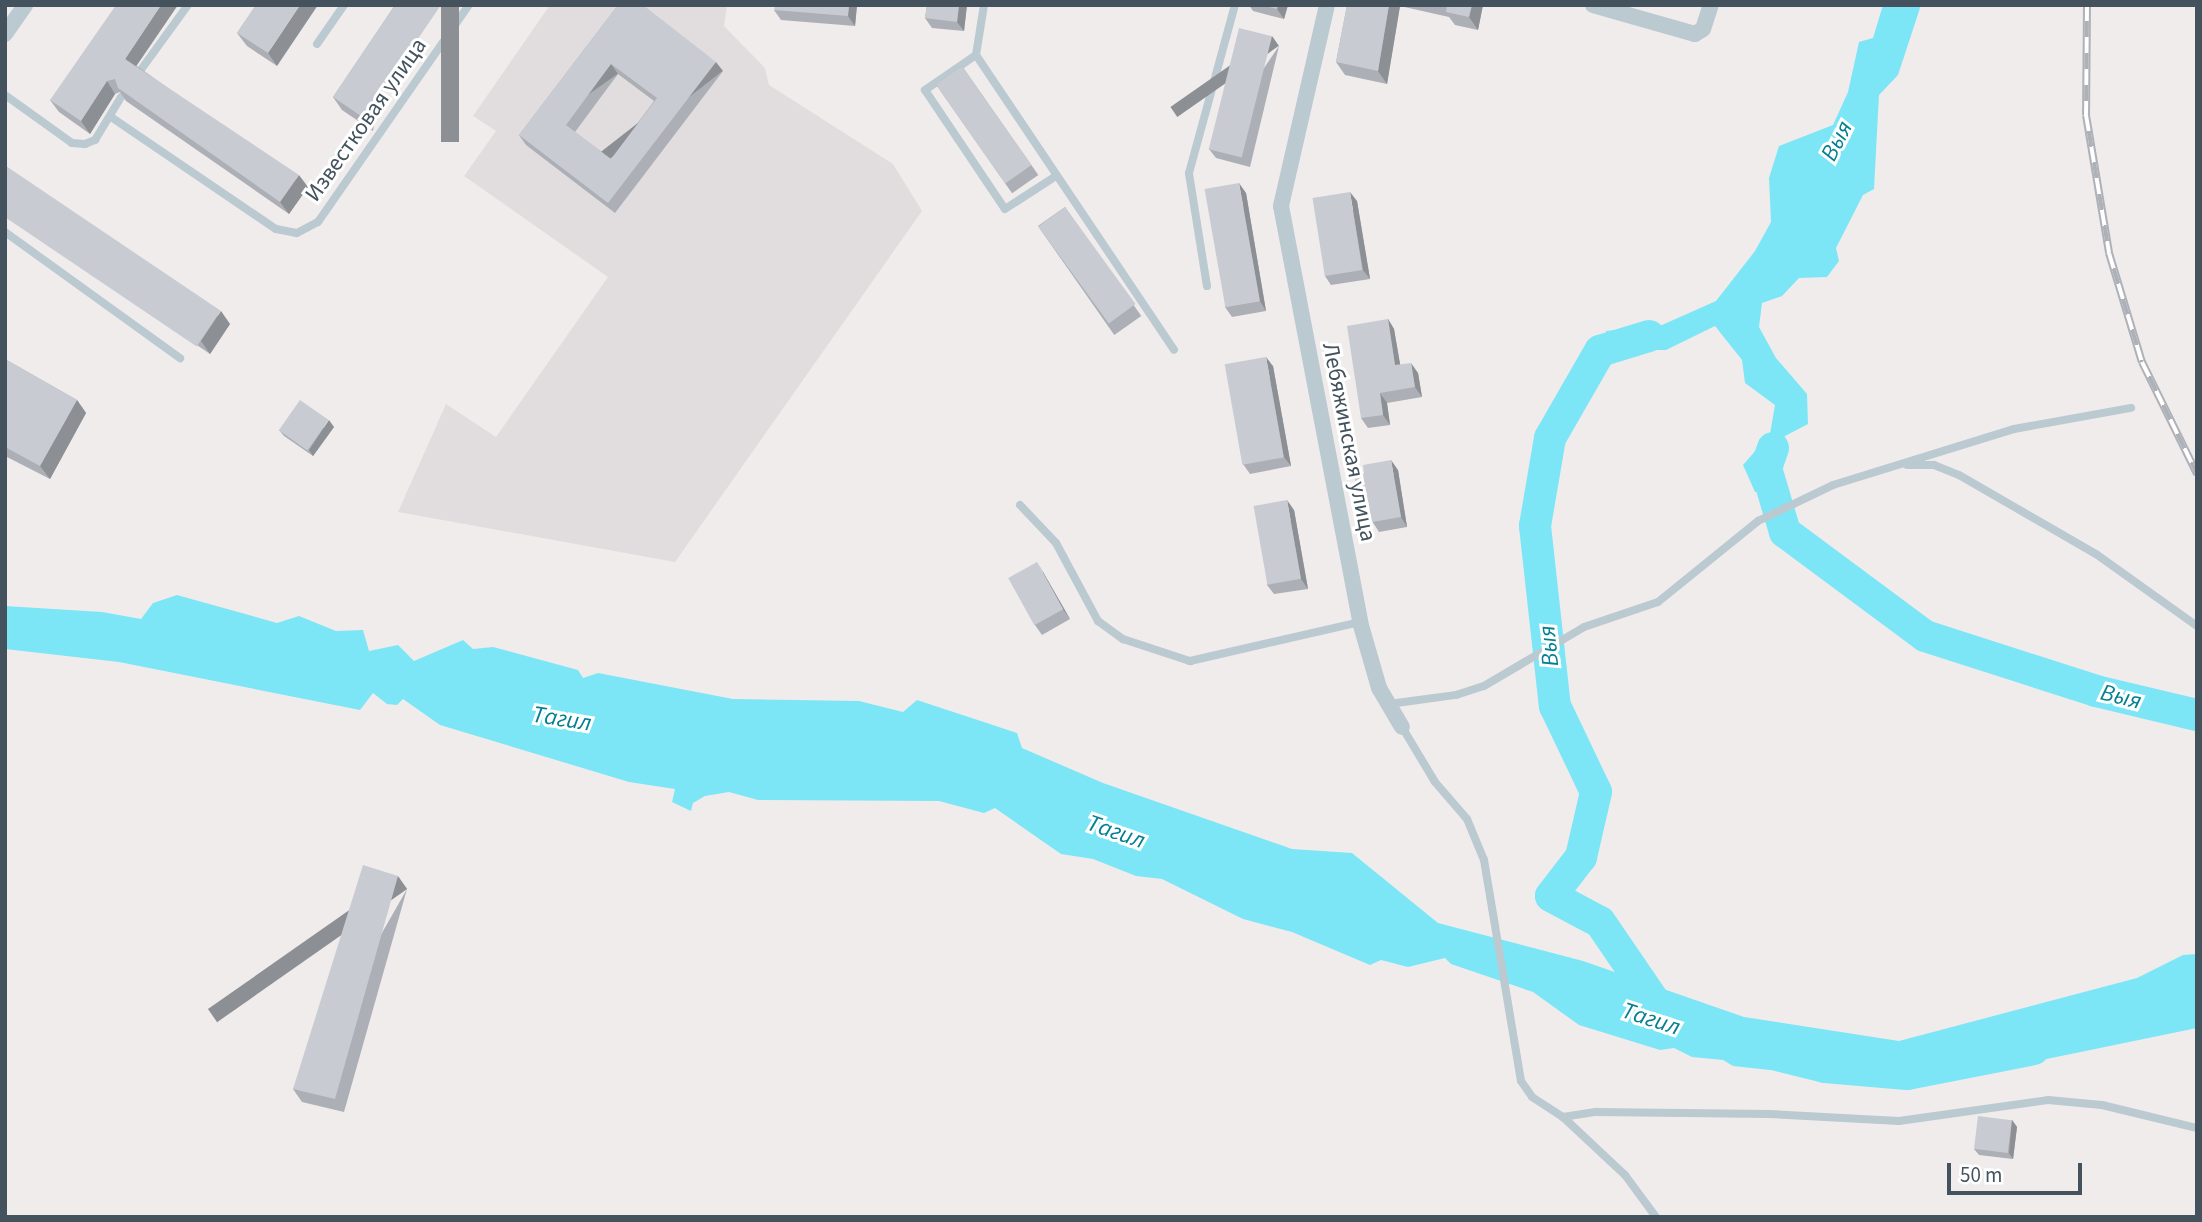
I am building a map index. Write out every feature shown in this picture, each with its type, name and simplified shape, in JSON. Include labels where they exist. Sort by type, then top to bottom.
[{"type":"street","points":[[5,34],[25,5]]},
{"type":"street","name":"Лебяжинская улица","points":[[1326,5],[1281,206],[1360,622],[1371,666],[1402,727]]},
{"type":"street","points":[[1593,5],[1627,10],[1681,33],[1695,34],[1703,29],[1711,5]]},
{"type":"lane","points":[[140,71],[188,5]]},
{"type":"lane","points":[[317,44],[344,5]]},
{"type":"lane","name":"Известковая улица","points":[[111,117],[276,229],[297,233],[318,222],[469,5]]},
{"type":"lane","points":[[984,5],[976,55],[1174,350]]},
{"type":"lane","points":[[1207,286],[1189,173],[1235,5]]},
{"type":"lane","points":[[976,55],[925,90],[1005,209],[1056,176]]},
{"type":"lane","points":[[5,95],[72,142],[95,140],[121,97]]},
{"type":"lane","points":[[5,232],[180,358]]},
{"type":"lane","points":[[1389,704],[1456,695],[1516,668],[1584,627],[1639,610],[1676,592],[1758,521],[1796,502],[1898,465],[2014,429],[2131,408]]},
{"type":"lane","points":[[1898,465],[1934,465],[1959,475],[2096,554],[2197,626]]},
{"type":"lane","points":[[1020,505],[1056,543],[1098,621],[1123,639],[1190,661],[1360,622]]},
{"type":"lane","name":"Лебяжинская улица","points":[[1402,727],[1435,782],[1467,819],[1484,859],[1517,1068],[1532,1097],[1563,1117]]},
{"type":"lane","points":[[1563,1117],[1596,1112],[1731,1113],[1899,1121],[2048,1101],[2102,1105],[2197,1128]]},
{"type":"lane","points":[[1563,1117],[1625,1175],[1656,1217]]},
{"type":"shaded area","points":[[550,5],[727,5],[724,26],[765,68],[769,85],[893,164],[922,211],[675,562],[398,512],[446,404],[496,437],[608,277],[464,176],[496,131],[473,116]]},
{"type":"water","points":[[1883,5],[1921,5],[1898,75],[1879,95],[1874,189],[1863,195],[1836,248],[1839,261],[1827,277],[1799,278],[1782,296],[1762,303],[1759,327],[1776,358],[1807,394],[1808,424],[1785,436],[1773,462],[1777,487],[1755,492],[1743,465],[1770,434],[1775,405],[1745,383],[1742,360],[1715,326],[1666,350],[1611,350],[1606,331],[1662,325],[1716,301],[1755,251],[1771,222],[1769,178],[1779,146],[1833,125],[1848,92],[1859,42],[1873,38]]},
{"type":"water","points":[[177,595],[277,623],[299,616],[336,631],[363,630],[369,651],[398,645],[414,661],[463,640],[473,649],[493,647],[578,670],[583,678],[598,673],[733,699],[859,701],[903,712],[917,700],[1017,733],[1022,748],[1103,783],[1292,849],[1352,853],[1438,923],[1583,961],[1744,1017],[1899,1041],[2137,978],[2183,955],[2197,954],[2197,1028],[2032,1062],[1951,1059],[1892,1075],[1809,1058],[1797,1069],[1776,1064],[1770,1070],[1733,1066],[1723,1060],[1692,1057],[1674,1048],[1660,1050],[1579,1025],[1533,992],[1451,964],[1445,958],[1408,967],[1381,960],[1370,965],[1292,932],[1243,919],[1162,879],[1136,876],[1093,859],[1061,854],[995,808],[984,813],[939,801],[758,800],[729,792],[705,796],[693,803],[691,811],[672,802],[675,789],[629,782],[440,725],[403,699],[397,705],[387,704],[373,693],[360,710],[119,662],[5,649],[5,606],[102,612],[141,619],[153,603]]},
{"type":"building","points":[[116,5],[161,5],[125,59],[299,175],[280,202],[118,88],[115,79],[107,81],[81,121],[50,100]]},
{"type":"building","points":[[256,5],[300,5],[268,53],[237,33]]},
{"type":"building","points":[[395,5],[441,5],[364,118],[333,97]]},
{"type":"building","points":[[618,5],[643,5],[716,62],[608,203],[519,135]],"holes":[[[611,64],[657,98],[611,159],[566,125]]]},
{"type":"building","points":[[775,5],[849,5],[848,16],[774,10]]},
{"type":"building","points":[[927,5],[959,5],[957,22],[925,18]]},
{"type":"building","points":[[1262,5],[1278,5],[1277,9]]},
{"type":"building","points":[[1347,5],[1389,5],[1378,71],[1336,62]]},
{"type":"building","points":[[1447,5],[1472,5],[1469,17],[1446,12]]},
{"type":"building","points":[[1239,28],[1272,36],[1242,158],[1209,149]]},
{"type":"building","points":[[962,66],[1031,165],[1005,183],[936,84]]},
{"type":"building","points":[[6,166],[221,311],[197,346],[5,217]]},
{"type":"building","points":[[1239,183],[1260,301],[1225,307],[1205,189]]},
{"type":"building","points":[[1350,192],[1362,270],[1325,276],[1312,198]]},
{"type":"building","points":[[1065,207],[1136,304],[1109,323],[1038,226]]},
{"type":"building","points":[[1388,319],[1395,365],[1411,363],[1415,387],[1380,393],[1383,415],[1361,418],[1347,326]]},
{"type":"building","points":[[1266,357],[1284,457],[1242,465],[1225,364]]},
{"type":"building","points":[[5,359],[77,400],[40,466],[5,447]]},
{"type":"building","points":[[300,400],[329,420],[307,450],[279,430]]},
{"type":"building","points":[[1391,460],[1401,517],[1372,522],[1370,510],[1360,512],[1354,475],[1364,474],[1363,465]]},
{"type":"building","points":[[1287,500],[1301,579],[1267,585],[1254,506]]},
{"type":"building","points":[[1037,562],[1063,609],[1034,625],[1008,578]]},
{"type":"building","points":[[363,865],[398,876],[335,1099],[293,1089]]},
{"type":"building","points":[[1978,1116],[2012,1120],[2008,1153],[1974,1149]]},
{"type":"waterway","name":"Выя","points":[[1649,336],[1600,351],[1550,438],[1535,526],[1555,706],[1596,792],[1581,857],[1551,896],[1600,922],[1662,1013]]},
{"type":"waterway","name":"Выя","points":[[1773,448],[1766,468],[1785,532],[1925,636],[2096,691],[2197,715]]},
{"type":"waterway","name":"Тагил","points":[[1765,1052],[1825,1067],[1907,1074],[2034,1049]]},
{"type":"railway","points":[[2087,5],[2086,115],[2109,253],[2142,362],[2197,474]]}]
